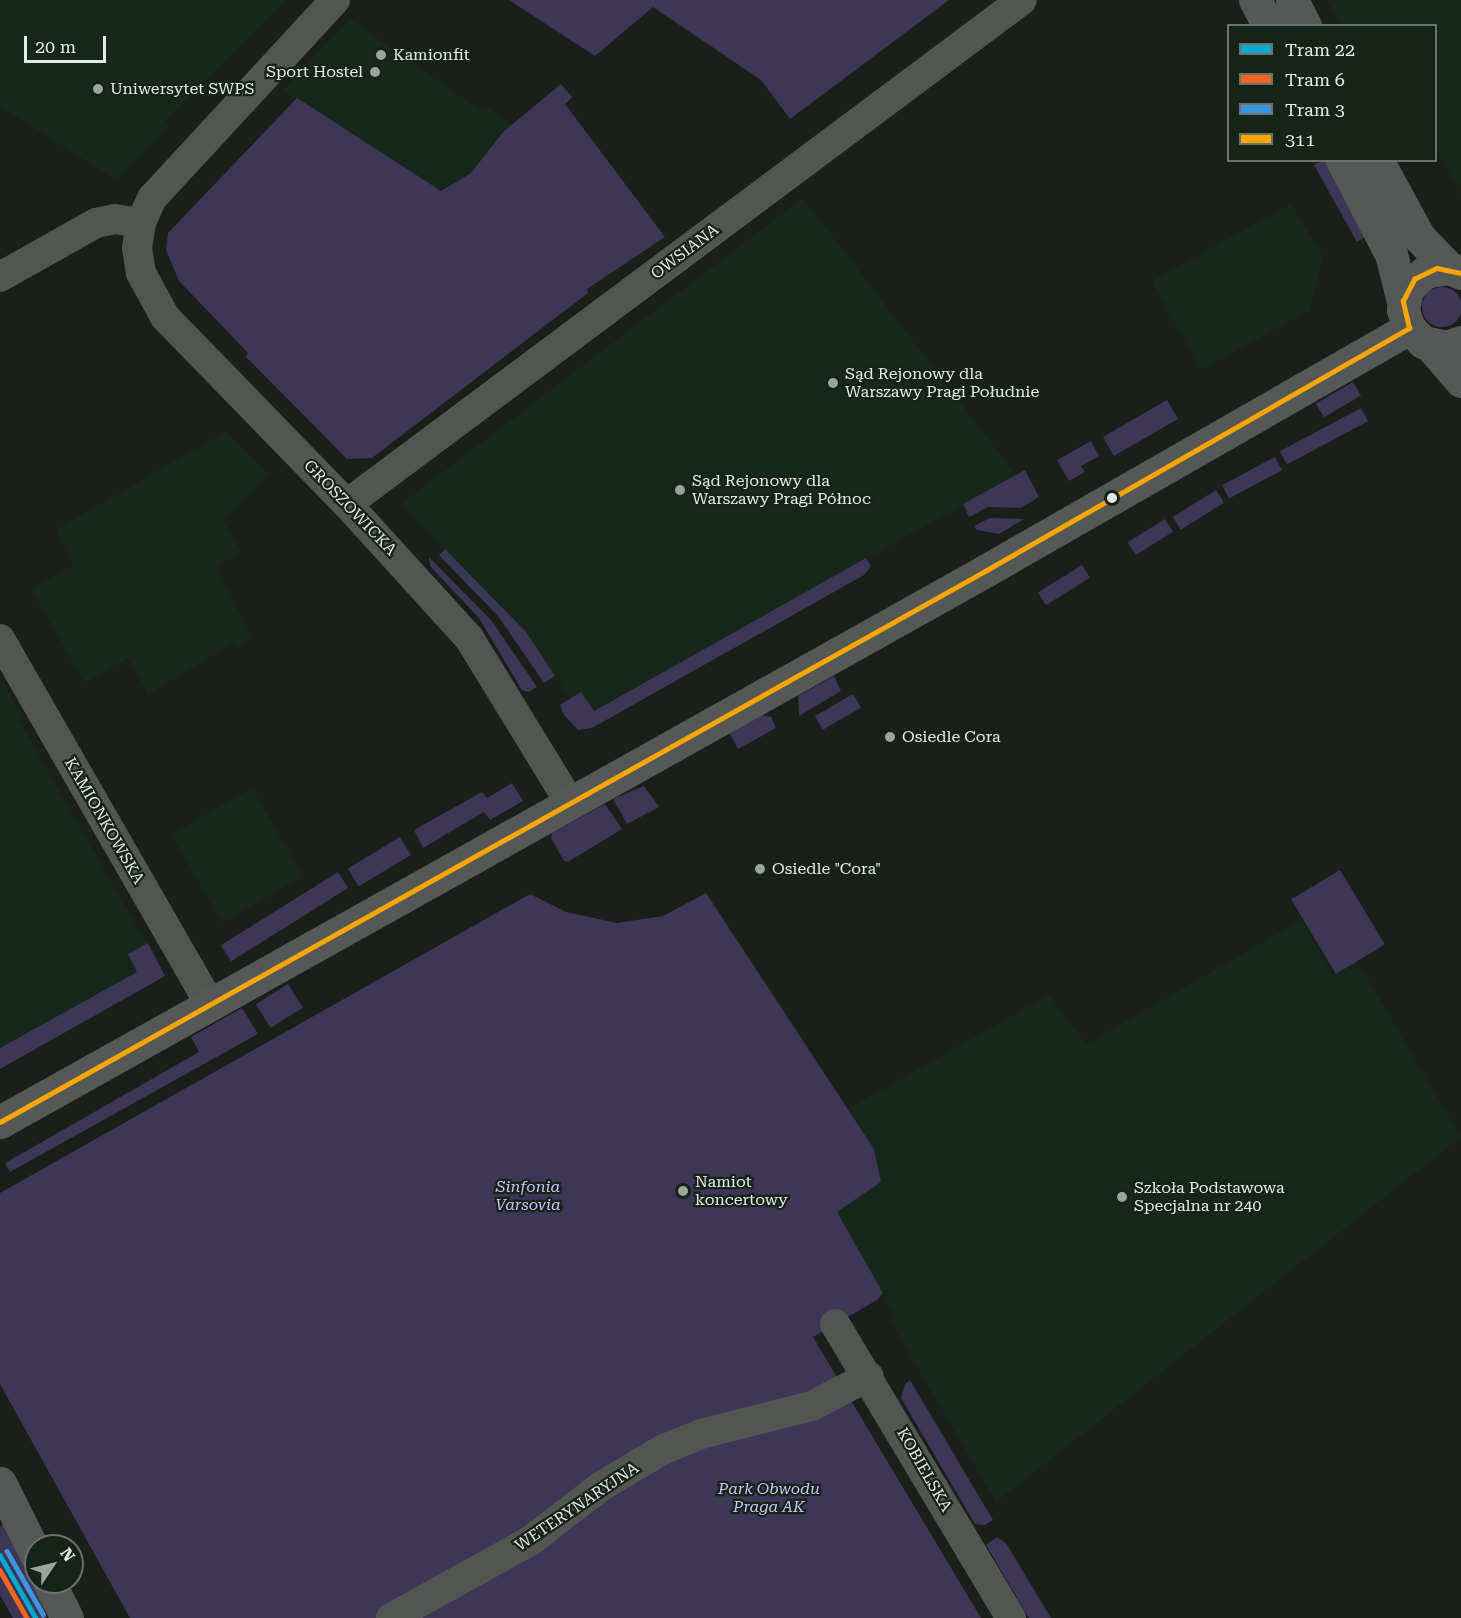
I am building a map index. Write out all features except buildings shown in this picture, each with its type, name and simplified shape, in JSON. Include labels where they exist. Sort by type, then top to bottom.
[{"type":"street","points":[[0,277],[96,222],[115,219],[141,223],[163,185],[334,0]]},
{"type":"street","name":"OWSIANA","points":[[347,504],[1022,0]]},
{"type":"street","points":[[1255,0],[1268,24]]},
{"type":"street","points":[[1292,0],[1304,24]]},
{"type":"street","points":[[1343,162],[1391,254],[1414,324],[1461,381]]},
{"type":"street","points":[[1378,162],[1419,237],[1455,270]]},
{"type":"street","name":"GROSZOWICKA","points":[[141,223],[137,249],[141,273],[165,317],[347,504],[470,638],[569,801]]},
{"type":"street","points":[[1455,270],[1437,268],[1419,275],[1407,289],[1414,324],[1446,347],[1461,342]]},
{"type":"street","points":[[0,1122],[209,1002],[985,571],[1414,324]]},
{"type":"street","name":"KAMIONKOWSKA","points":[[0,639],[209,1002]]},
{"type":"street","name":"KOBIELSKA","points":[[836,1324],[1011,1618]]},
{"type":"street","name":"WETERYNARYJNA","points":[[391,1618],[530,1541],[600,1487],[662,1450],[701,1434],[812,1406],[869,1376]]},
{"type":"street","points":[[0,1483],[26,1534]]},
{"type":"street","points":[[55,1594],[67,1618]]},
{"type":"shaded area","name":"Uniwersytet SWPS","points":[[0,0],[285,0],[165,121],[170,126],[116,180],[0,106]]},
{"type":"shaded area","points":[[1327,0],[1461,0],[1461,195],[1437,150],[1437,24],[1340,24]]},
{"type":"shaded area","points":[[350,19],[481,111],[489,108],[513,126],[503,132],[471,173],[438,190],[283,90]]},
{"type":"shaded area","points":[[803,198],[1016,475],[586,715],[578,711],[527,633],[401,504]]},
{"type":"shaded area","points":[[1291,204],[1323,256],[1310,310],[1201,370],[1152,281]]},
{"type":"shaded area","points":[[226,431],[269,474],[223,520],[241,552],[216,567],[253,639],[238,647],[235,642],[148,694],[128,658],[85,683],[31,589],[74,565],[56,530]]},
{"type":"shaded area","points":[[0,677],[23,717],[19,720],[165,976],[0,1069]]},
{"type":"shaded area","points":[[252,788],[303,876],[222,923],[171,834]]},
{"type":"shaded area","name":"Szkoła Podstawowa Specjalna nr 240","points":[[1302,920],[1332,976],[1357,961],[1461,1137],[996,1502],[890,1320],[896,1316],[837,1212],[881,1182],[874,1149],[848,1109],[1049,995],[1086,1044]]},
{"type":"green space","points":[[509,0],[949,0],[790,119],[761,80],[653,7],[595,56]]},
{"type":"green space","points":[[561,84],[572,97],[565,104],[665,237],[587,289],[588,293],[372,458],[347,459],[246,357],[248,353],[179,281],[166,250],[168,233],[297,98],[441,191],[471,173],[503,132]]},
{"type":"green space","points":[[1320,162],[1330,162],[1368,235],[1357,242],[1314,165]]},
{"type":"green space","points":[[1442,287],[1456,293],[1462,307],[1456,321],[1442,327],[1428,321],[1422,307],[1428,293]]},
{"type":"green space","points":[[1353,382],[1361,396],[1324,417],[1316,404]]},
{"type":"green space","points":[[1167,400],[1178,419],[1114,456],[1103,437]]},
{"type":"green space","points":[[1361,408],[1368,421],[1287,464],[1280,451]]},
{"type":"green space","points":[[1091,441],[1099,456],[1081,466],[1085,472],[1069,481],[1057,460]]},
{"type":"green space","points":[[1275,457],[1282,470],[1229,498],[1222,485]]},
{"type":"green space","points":[[1025,470],[1039,497],[1021,508],[988,507],[969,517],[963,504]]},
{"type":"green space","points":[[1216,490],[1224,503],[1181,530],[1173,517]]},
{"type":"green space","points":[[990,518],[1024,519],[999,534],[977,530],[974,526]]},
{"type":"green space","points":[[1165,519],[1173,532],[1136,555],[1128,542]]},
{"type":"green space","points":[[445,549],[527,633],[555,676],[544,683],[498,616],[439,555]]},
{"type":"green space","points":[[429,557],[491,620],[537,687],[529,692],[522,690],[479,618],[430,566]]},
{"type":"green space","points":[[866,558],[871,566],[864,575],[592,728],[578,730],[564,715],[560,705],[581,692],[594,711]]},
{"type":"green space","points":[[1082,565],[1090,578],[1046,605],[1038,593]]},
{"type":"green space","points":[[834,676],[841,691],[799,716],[798,696]]},
{"type":"green space","points":[[853,694],[861,708],[823,730],[815,716]]},
{"type":"green space","points":[[761,715],[771,717],[776,728],[738,749],[729,732]]},
{"type":"green space","points":[[512,783],[523,801],[490,820],[484,812],[423,848],[414,830],[482,792],[487,798]]},
{"type":"green space","points":[[644,786],[659,807],[627,824],[613,799]]},
{"type":"green space","points":[[605,804],[622,829],[568,862],[564,861],[551,838],[552,833]]},
{"type":"green space","points":[[400,837],[411,855],[359,886],[348,868]]},
{"type":"green space","points":[[1340,870],[1385,945],[1336,974],[1291,899]]},
{"type":"green space","points":[[338,872],[348,888],[231,961],[221,945]]},
{"type":"green space","name":"Sinfonia Varsovia","points":[[706,893],[874,1149],[881,1182],[837,1212],[883,1293],[877,1300],[813,1337],[981,1618],[130,1618],[0,1384],[0,1193],[530,894],[566,912],[617,923],[663,916]]},
{"type":"green space","points":[[148,943],[165,976],[0,1069],[0,1048],[137,972],[128,954]]},
{"type":"green space","points":[[288,984],[303,1008],[271,1028],[256,1004]]},
{"type":"green space","points":[[242,1008],[258,1034],[10,1172],[5,1163],[199,1052],[191,1037]]},
{"type":"green space","points":[[910,1380],[993,1520],[985,1525],[975,1524],[901,1398],[905,1384]]},
{"type":"green space","points":[[4,1524],[24,1565],[24,1594],[38,1594],[47,1618],[13,1618],[0,1595],[0,1526]]},
{"type":"green space","points":[[997,1537],[1006,1543],[1051,1618],[1029,1618],[986,1545]]},
{"type":"tram line","name":"3","points":[[7,1551],[43,1614]]},
{"type":"tram line","name":"22","points":[[0,1555],[36,1618]]},
{"type":"tram line","name":"6","points":[[0,1570],[27,1618]]},
{"type":"transit line","name":"311","points":[[0,1122],[985,571],[1409,328],[1403,301],[1414,279],[1437,268],[1461,273]]},
{"type":"place","name":"Kamionfit","points":[[381,55]]},
{"type":"place","name":"Sport Hostel","points":[[375,72]]},
{"type":"place","name":"Uniwersytet SWPS","points":[[98,89]]},
{"type":"place","name":"Sąd Rejonowy dla Warszawy Pragi Południe","points":[[833,383]]},
{"type":"place","name":"Sąd Rejonowy dla Warszawy Pragi Północ","points":[[680,490]]},
{"type":"place","name":"Osiedle Cora","points":[[890,737]]},
{"type":"place","name":"Osiedle \"Cora\"","points":[[760,869]]},
{"type":"place","name":"Namiot koncertowy","points":[[683,1191]]},
{"type":"place","name":"Szkoła Podstawowa Specjalna nr 240","points":[[1122,1197]]},
{"type":"park label","name":"Park Obwodu Praga AK","points":[[769,1498]]}]
